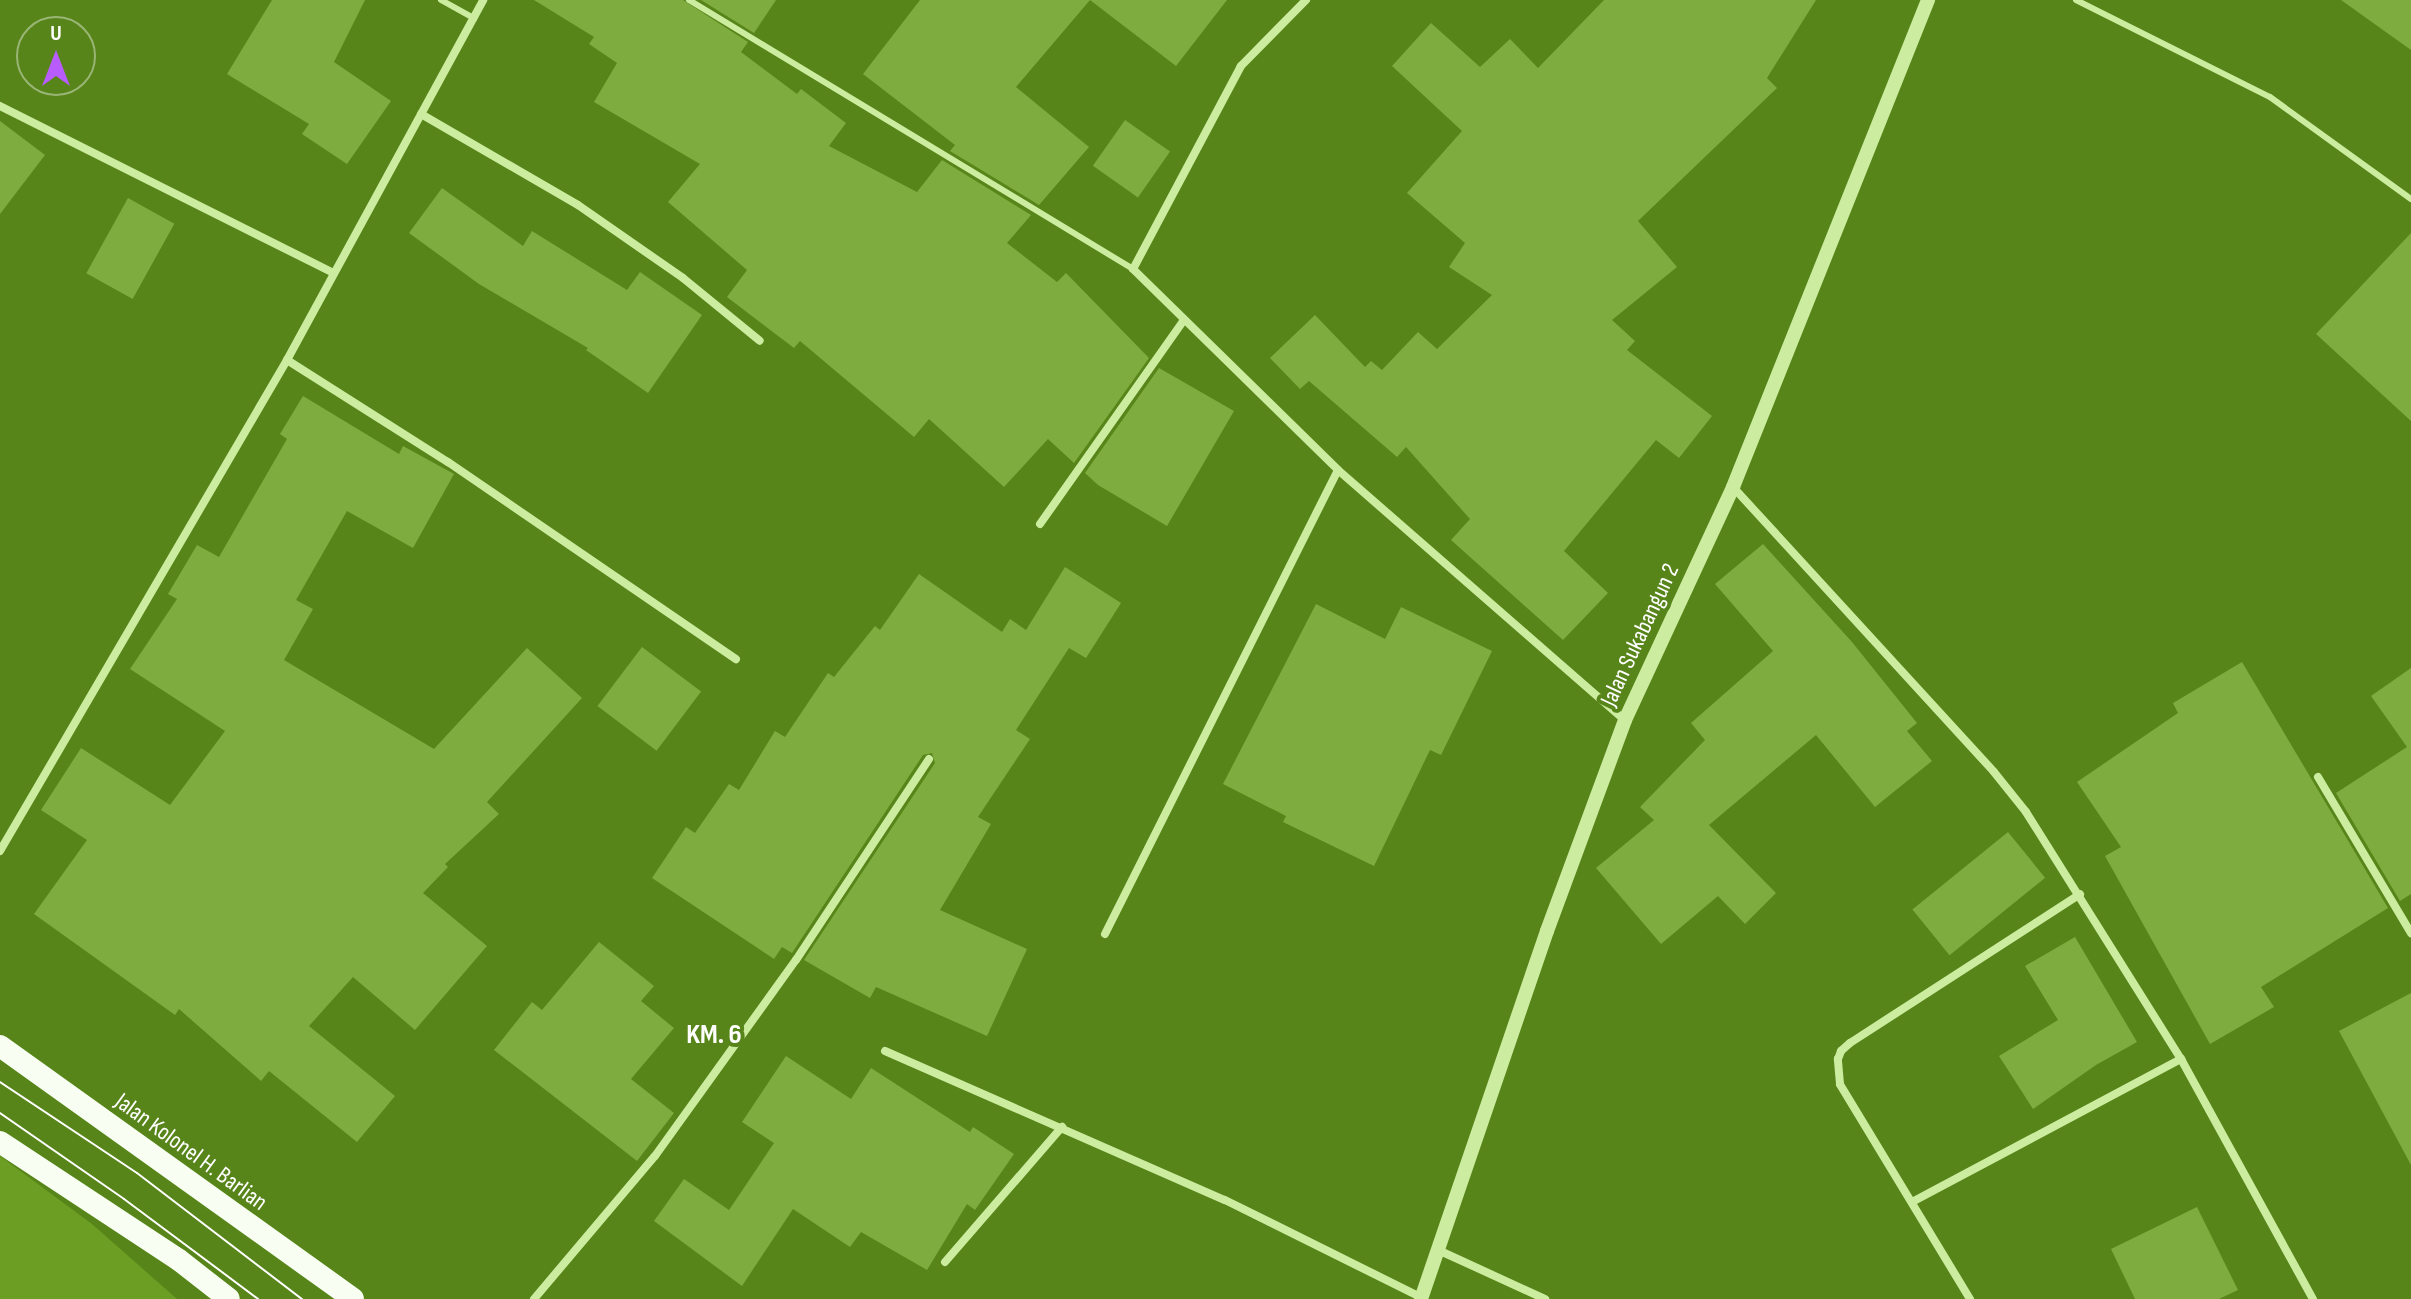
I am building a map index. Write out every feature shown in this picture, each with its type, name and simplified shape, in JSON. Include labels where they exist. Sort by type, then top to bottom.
[{"type":"highway","name":"Jalan Kolonel H. Barlian","points":[[0,1046],[353,1299]]},
{"type":"highway","points":[[0,1142],[179,1260],[229,1299]]},
{"type":"street","points":[[0,851],[287,360],[483,0]]},
{"type":"street","points":[[1306,0],[1241,66],[1133,269],[1338,470],[1625,720]]},
{"type":"street","name":"Jalan Sukabangun 2","points":[[1422,1298],[1547,931],[1625,720],[1733,487],[1928,0]]},
{"type":"street","points":[[0,106],[334,273]]},
{"type":"street","points":[[421,114],[578,205],[683,278],[760,341]]},
{"type":"street","points":[[1040,524],[1184,320]]},
{"type":"street","points":[[287,360],[448,462],[736,659]]},
{"type":"street","points":[[1105,934],[1338,470]]},
{"type":"street","points":[[1733,487],[1994,772],[2026,812],[2181,1059],[2313,1299]]},
{"type":"street","points":[[534,1299],[655,1156],[796,960],[929,759]]},
{"type":"street","points":[[2318,777],[2411,933]]},
{"type":"street","points":[[1970,1299],[1840,1084],[1837,1071],[1841,1051],[2080,894]]},
{"type":"street","points":[[885,1051],[1225,1200],[1422,1298]]},
{"type":"street","points":[[1912,1202],[2181,1059]]},
{"type":"street","points":[[945,1262],[1062,1127]]},
{"type":"street","points":[[1438,1250],[1545,1299]]},
{"type":"lane","points":[[441,0],[474,18]]},
{"type":"lane","points":[[689,0],[1133,269]]},
{"type":"lane","points":[[2076,0],[2270,97],[2411,199]]},
{"type":"green space","points":[[0,1156],[92,1224],[177,1299],[0,1299]]},
{"type":"building","points":[[272,0],[365,0],[334,62],[391,101],[347,164],[302,134],[309,124],[227,74]]},
{"type":"building","points":[[534,0],[683,0],[748,42],[741,52],[797,94],[801,89],[846,123],[829,146],[917,192],[942,160],[1031,215],[1007,243],[1057,282],[1066,273],[1149,358],[1074,463],[1048,439],[1004,487],[929,419],[914,437],[800,341],[794,348],[727,297],[747,270],[668,202],[700,164],[594,102],[617,63],[589,44],[594,37]]},
{"type":"building","points":[[701,0],[776,0],[754,33]]},
{"type":"building","points":[[920,0],[1090,0],[1016,87],[1089,147],[1039,205],[950,151],[955,145],[863,74]]},
{"type":"building","points":[[1090,0],[1227,0],[1176,66]]},
{"type":"building","points":[[1604,0],[1816,0],[1767,78],[1777,88],[1638,221],[1677,267],[1612,320],[1635,341],[1627,350],[1712,416],[1679,458],[1656,440],[1564,551],[1608,593],[1563,640],[1451,540],[1470,519],[1406,447],[1397,457],[1309,381],[1300,389],[1270,358],[1315,315],[1365,367],[1371,361],[1382,370],[1418,332],[1437,349],[1492,295],[1449,267],[1465,243],[1407,193],[1462,131],[1392,66],[1431,23],[1480,67],[1510,39],[1538,68]]},
{"type":"building","points":[[2341,0],[2411,0],[2411,50]]},
{"type":"building","points":[[1125,120],[1170,152],[1138,197],[1093,166]]},
{"type":"building","points":[[0,121],[45,155],[0,214]]},
{"type":"building","points":[[442,188],[523,246],[532,231],[627,290],[640,272],[702,315],[648,393],[586,350],[588,348],[479,284],[409,233]]},
{"type":"building","points":[[128,198],[174,224],[133,299],[86,273]]},
{"type":"building","points":[[2411,233],[2411,421],[2316,334]]},
{"type":"building","points":[[1159,368],[1234,411],[1167,526],[1098,485],[1085,473]]},
{"type":"building","points":[[303,396],[399,454],[403,446],[454,474],[413,548],[347,511],[296,600],[313,609],[284,660],[434,749],[527,648],[582,698],[487,802],[499,814],[445,864],[448,867],[423,893],[487,946],[415,1030],[353,977],[309,1026],[395,1096],[357,1142],[269,1071],[261,1081],[179,1009],[175,1015],[34,914],[87,840],[41,810],[81,748],[170,805],[225,731],[130,669],[177,599],[168,594],[197,545],[219,557],[287,439],[280,434]]},
{"type":"building","points":[[1763,544],[1852,642],[1917,723],[1907,731],[1932,761],[1875,807],[1816,735],[1709,825],[1776,893],[1745,924],[1718,896],[1661,944],[1596,868],[1654,820],[1640,807],[1705,740],[1691,723],[1773,651],[1715,584]]},
{"type":"building","points":[[1065,567],[1121,603],[1086,658],[1069,648],[1016,730],[1030,739],[978,817],[991,824],[940,910],[1027,949],[987,1036],[876,987],[870,998],[804,960],[935,763],[932,753],[923,755],[792,953],[782,947],[774,959],[652,878],[686,827],[695,833],[729,784],[739,790],[775,731],[785,737],[828,673],[834,677],[875,626],[880,630],[919,574],[1002,632],[1010,619],[1026,630]]},
{"type":"building","points":[[1316,604],[1385,639],[1401,607],[1492,651],[1441,755],[1430,750],[1374,866],[1283,822],[1286,816],[1223,784]]},
{"type":"building","points":[[642,647],[701,692],[657,751],[597,706]]},
{"type":"building","points":[[2242,662],[2388,908],[2261,987],[2274,1007],[2210,1044],[2105,856],[2121,847],[2077,782],[2178,713],[2173,703]]},
{"type":"building","points":[[2411,668],[2411,894],[2400,901],[2336,793],[2407,747],[2371,696]]},
{"type":"building","points":[[2008,832],[2045,878],[1950,955],[1912,909]]},
{"type":"building","points":[[2075,937],[2137,1042],[2096,1065],[2033,1109],[1999,1056],[2058,1020],[2025,966]]},
{"type":"building","points":[[599,942],[654,986],[641,1001],[674,1028],[631,1079],[674,1113],[637,1161],[494,1050],[532,1002],[542,1010]]},
{"type":"building","points":[[2411,993],[2411,1165],[2339,1031]]},
{"type":"building","points":[[786,1056],[851,1099],[871,1068],[970,1132],[973,1127],[1014,1154],[975,1210],[967,1204],[927,1270],[861,1232],[850,1247],[793,1209],[742,1286],[654,1221],[684,1179],[729,1210],[774,1143],[742,1122]]},
{"type":"building","points":[[2197,1207],[2238,1290],[2219,1299],[2135,1299],[2111,1249]]},
{"type":"tram line","points":[[0,1082],[137,1173],[302,1299]]},
{"type":"tram line","points":[[0,1113],[124,1199],[258,1299]]},
{"type":"district","name":"KM. 6","points":[[714,1035]]}]
